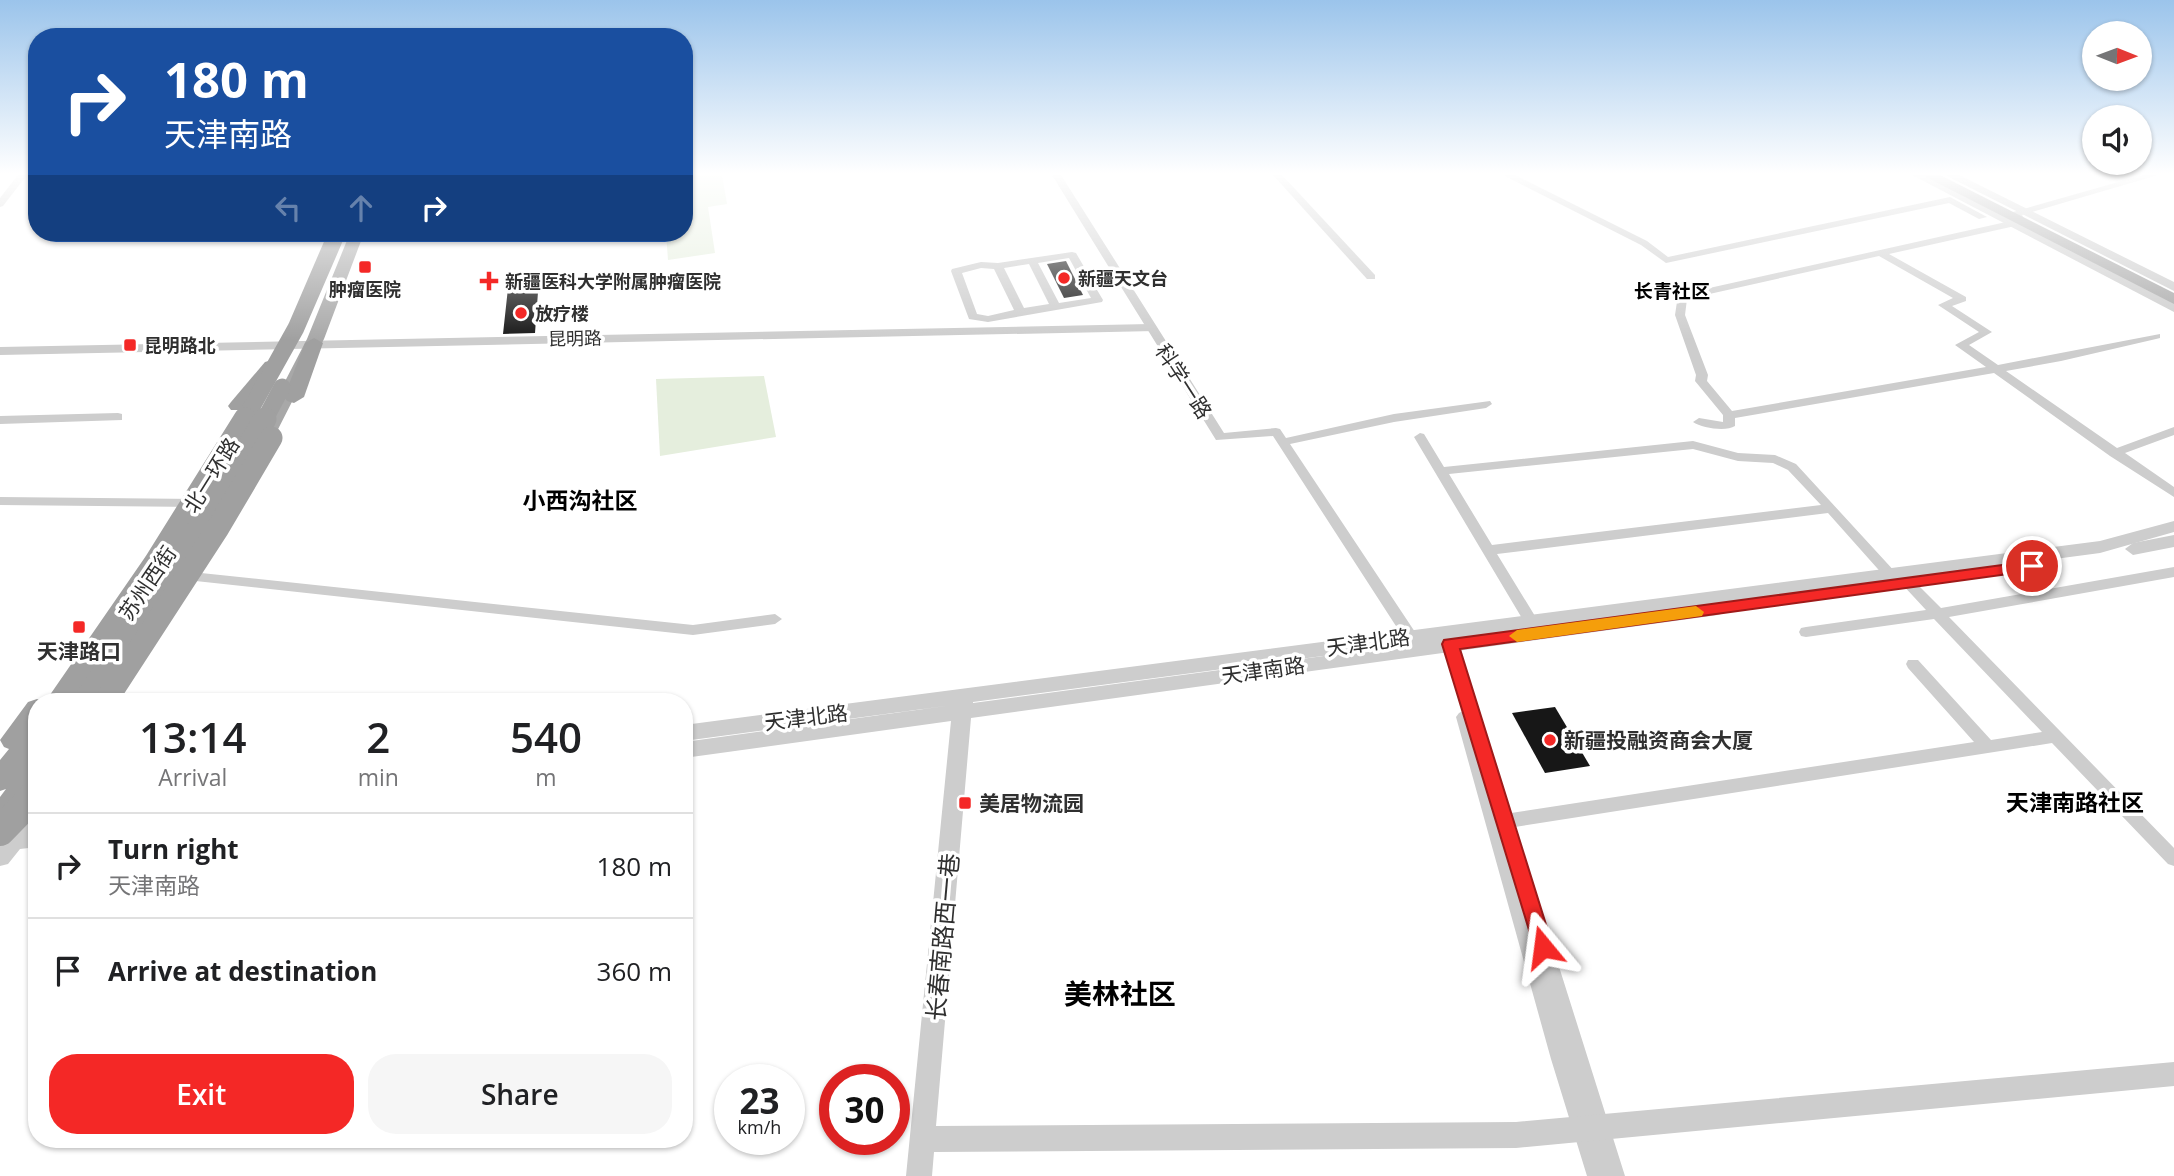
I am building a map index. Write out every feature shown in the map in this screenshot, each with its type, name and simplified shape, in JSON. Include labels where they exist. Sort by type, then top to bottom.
[{"type":"highway","name":"北一环路","points":[[66,693],[112,630],[256,404],[307,309],[333,242]]},
{"type":"highway","name":"北一环路","points":[[90,693],[177,561],[267,416],[324,304],[348,242]]},
{"type":"highway","points":[[112,693],[218,528],[294,397],[314,343]]},
{"type":"highway","points":[[49,693],[103,622],[237,406],[290,345]]},
{"type":"highway","points":[[0,757],[28,721]]},
{"type":"highway","points":[[0,780],[28,743]]},
{"type":"highway","points":[[2,833],[28,785]]},
{"type":"highway","points":[[2,833],[28,820]]},
{"type":"main road","points":[[2041,230],[2174,299]]},
{"type":"main road","points":[[2042,230],[2174,294]]},
{"type":"main road","name":"苏州西街","points":[[70,693],[201,503],[244,431],[290,345],[305,311],[328,242]]},
{"type":"main road","name":"苏州西街","points":[[96,693],[228,500],[288,398],[329,311],[354,242]]},
{"type":"main road","points":[[0,790],[28,751]]},
{"type":"main road","points":[[2,833],[28,792]]},
{"type":"street","name":"科学一路","points":[[1090,230],[1220,437],[1276,432],[1283,442]]},
{"type":"street","points":[[1328,230],[1371,277]]},
{"type":"street","points":[[1618,230],[1644,243],[1665,260],[1808,230]]},
{"type":"street","points":[[1699,422],[1730,426],[1729,415],[1701,382],[1702,375],[1680,315],[1682,297],[1882,254],[1973,230]]},
{"type":"street","points":[[2039,230],[2174,308]]},
{"type":"street","points":[[2044,230],[2174,288]]},
{"type":"street","points":[[1882,254],[1962,299],[1942,306],[1987,332],[1961,345],[2174,493]]},
{"type":"street","points":[[1072,255],[1098,300],[988,319],[973,317],[956,271],[981,265],[998,266],[1072,255]]},
{"type":"street","points":[[1032,261],[1055,306]]},
{"type":"street","points":[[998,266],[1020,312]]},
{"type":"street","points":[[1084,276],[1115,271]]},
{"type":"street","name":"昆明路","points":[[0,351],[1150,328]]},
{"type":"street","points":[[1729,415],[2061,358],[2156,336]]},
{"type":"street","points":[[1410,636],[1283,442],[1394,418],[1486,404]]},
{"type":"street","points":[[0,420],[118,417]]},
{"type":"street","points":[[2114,453],[2174,431]]},
{"type":"street","points":[[1420,437],[1531,621]]},
{"type":"street","points":[[1442,471],[1693,445],[1738,457],[1775,459],[1792,467],[1890,574]]},
{"type":"street","points":[[0,501],[201,503]]},
{"type":"street","points":[[1489,550],[1831,509]]},
{"type":"street","name":"天津北路","points":[[1252,665],[1410,636],[1531,621],[1574,622],[1890,574],[2100,547],[2174,526]]},
{"type":"street","name":"天津南路","points":[[693,749],[963,704],[1252,665],[1446,645],[1574,622],[2107,556],[2174,541]]},
{"type":"street","points":[[1806,632],[1937,615],[2082,591],[2174,572]]},
{"type":"street","points":[[177,575],[693,630],[775,619]]},
{"type":"street","points":[[1908,582],[2056,736],[2166,842],[2174,859]]},
{"type":"street","points":[[1446,645],[1506,821],[1579,1067],[1598,1176]]},
{"type":"street","points":[[1446,645],[1592,1130],[1615,1176]]},
{"type":"street","points":[[1913,664],[1985,744]]},
{"type":"street","name":"天津北路","points":[[693,732],[963,704]]},
{"type":"street","name":"长春南路西一巷","points":[[919,1176],[963,704]]},
{"type":"street","points":[[1506,821],[1985,744],[2056,736]]},
{"type":"street","points":[[2,833],[28,820]]},
{"type":"street","points":[[923,1139],[1516,1135],[2174,1074]]},
{"type":"green space","points":[[693,230],[711,230],[715,253],[668,260],[667,242],[693,242]]},
{"type":"green space","points":[[764,376],[776,437],[660,456],[656,379]]},
{"type":"building","name":"新疆天文台","points":[[1066,261],[1083,295],[1064,298],[1047,264]]},
{"type":"building","name":"放疗楼","points":[[566,280],[567,288],[538,292],[535,333],[503,334],[508,288]]},
{"type":"building","name":"新疆投融资商会大厦","points":[[1555,707],[1590,766],[1545,773],[1512,713]]},
{"type":"slow traffic","points":[[1517,636],[1696,612]]},
{"type":"place","name":"肿瘤医院","points":[[365,267]]},
{"type":"place","name":"新疆天文台","points":[[1064,278]]},
{"type":"place","name":"新疆医科大学附属肿瘤医院","points":[[489,281]]},
{"type":"place","name":"放疗楼","points":[[521,313]]},
{"type":"place","name":"昆明路北","points":[[130,345]]},
{"type":"place","name":"天津路口","points":[[79,627]]},
{"type":"place","name":"新疆投融资商会大厦","points":[[1550,740]]},
{"type":"place","name":"美居物流园","points":[[965,803]]},
{"type":"district","name":"长青社区","points":[[1672,291]]},
{"type":"district","name":"小西沟社区","points":[[580,500]]},
{"type":"district","name":"天津南路社区","points":[[2075,802]]},
{"type":"district","name":"美林社区","points":[[1120,993]]},
{"type":"route","points":[[1543,947],[1484,747],[1450,644],[2032,566]]}]
